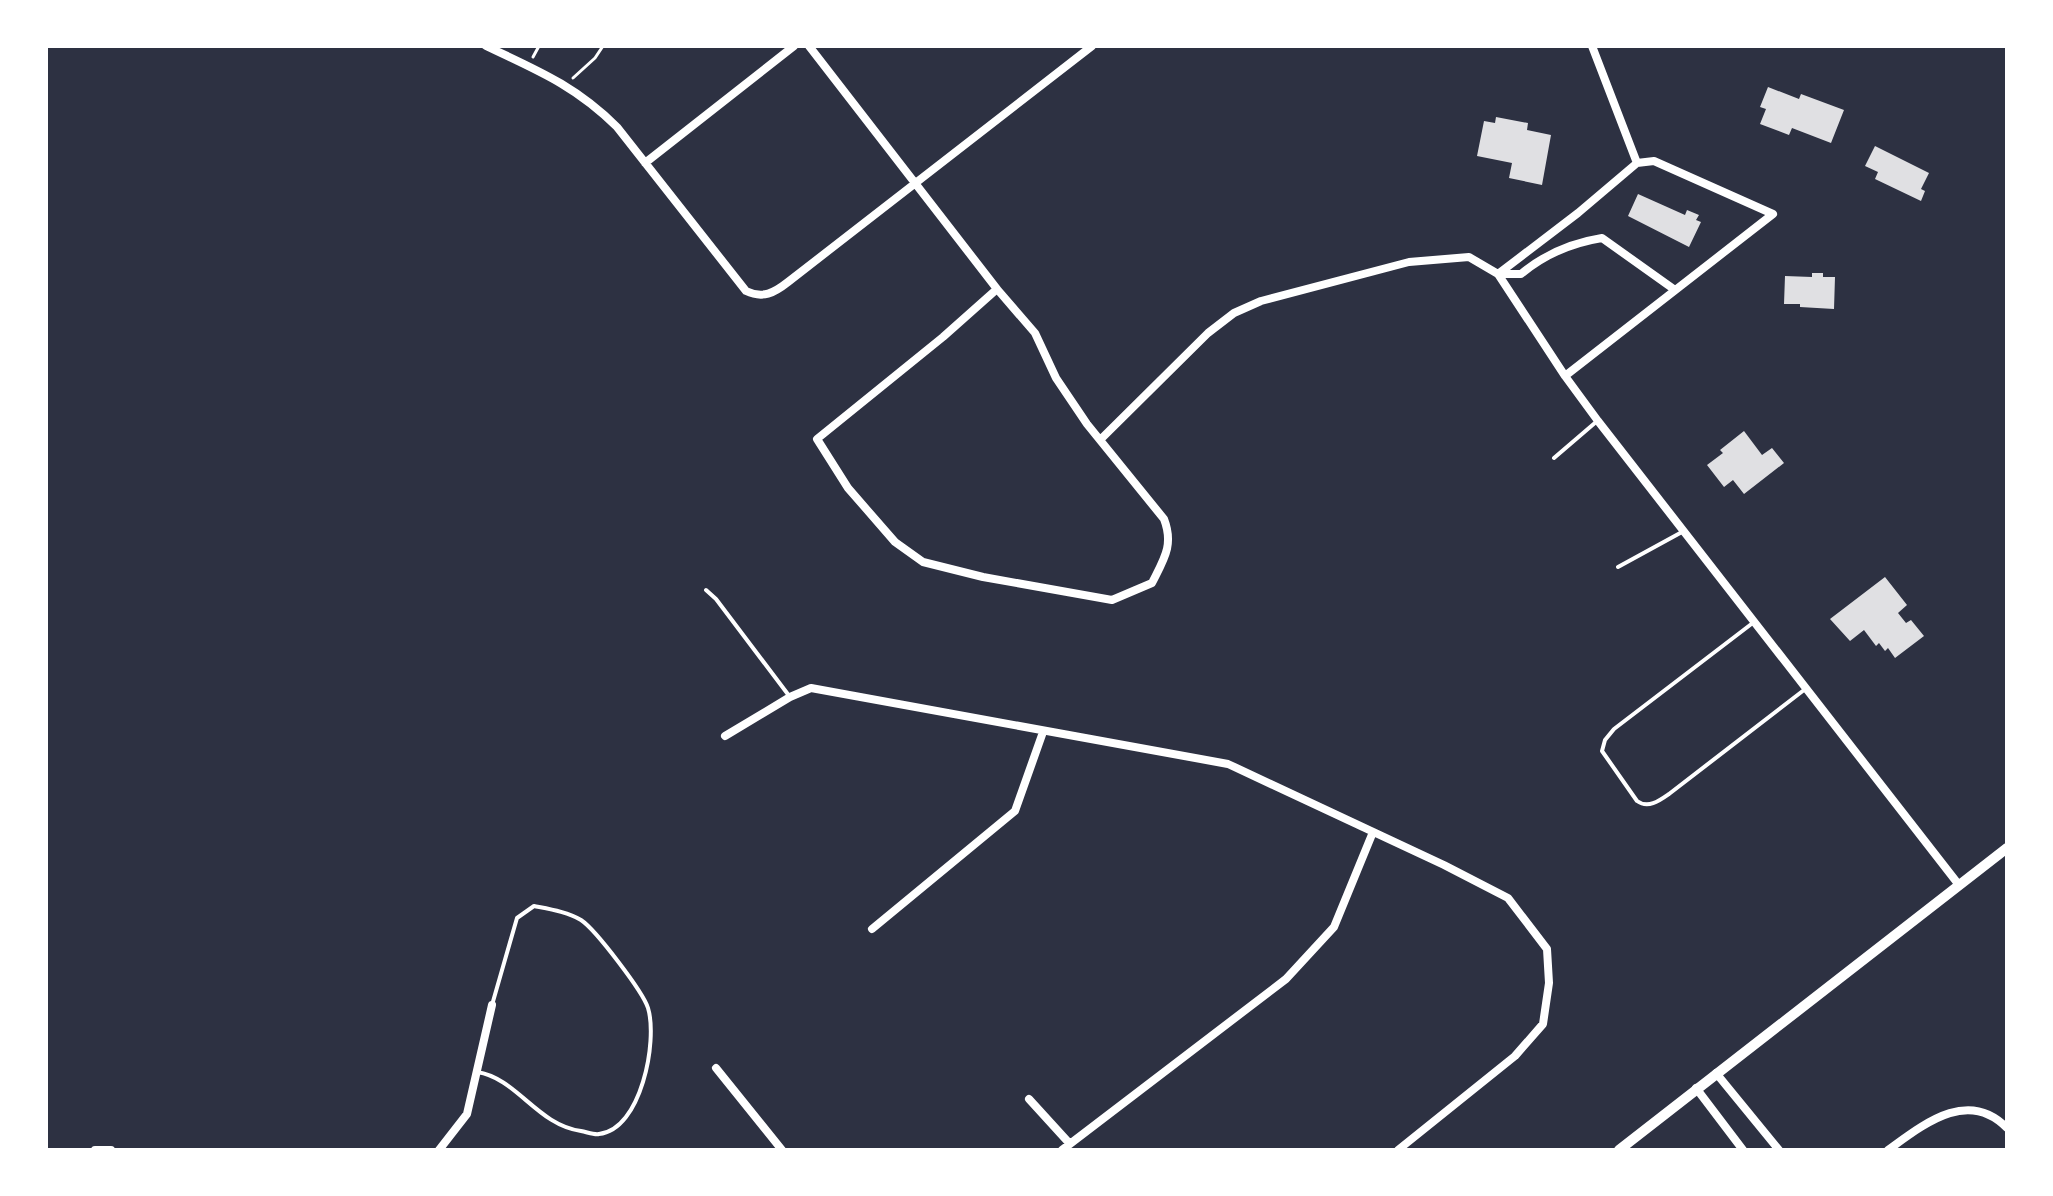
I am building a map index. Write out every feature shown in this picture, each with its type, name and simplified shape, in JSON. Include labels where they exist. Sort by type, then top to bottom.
[{"type":"street","points":[[486,46],[568,86],[598,108],[617,127],[746,291],[757,296],[773,293],[1092,46]]},
{"type":"street","points":[[645,163],[794,46]]},
{"type":"street","points":[[809,46],[997,289],[1035,333],[1056,378],[1100,440],[1164,519],[1170,536],[1165,557],[1152,583],[1112,600],[1007,582],[923,562],[895,542],[848,488],[817,439],[997,289]]},
{"type":"street","points":[[1592,46],[1637,163]]},
{"type":"street","points":[[1498,274],[1637,163],[1654,161],[1773,214],[1565,376]]},
{"type":"street","points":[[1498,274],[1521,274],[1534,263],[1571,244],[1602,238],[1675,290]]},
{"type":"street","points":[[1100,440],[1208,333],[1234,313],[1261,301],[1409,262],[1469,257],[1498,274],[1598,421],[1959,885]]},
{"type":"street","points":[[725,736],[811,688],[1228,764],[1508,898],[1547,949],[1549,983],[1543,1024],[1515,1056],[1398,1150]]},
{"type":"street","points":[[872,929],[1015,811],[1043,732]]},
{"type":"street","points":[[1029,1099],[1066,1147],[1286,979],[1334,927],[1373,832]]},
{"type":"street","points":[[1619,1150],[2007,848]]},
{"type":"street","points":[[439,1150],[467,1114],[492,1005]]},
{"type":"street","points":[[716,1068],[782,1150]]},
{"type":"street","points":[[1716,1073],[1779,1150]]},
{"type":"street","points":[[1696,1088],[1743,1150]]},
{"type":"street","points":[[1888,1150],[1957,1109],[1979,1110],[1998,1119],[2007,1128]]},
{"type":"street","points":[[95,1150],[111,1150]]},
{"type":"lane","points":[[1554,458],[1598,421]]},
{"type":"lane","points":[[1618,567],[1684,531]]},
{"type":"lane","points":[[706,590],[790,697]]},
{"type":"lane","points":[[1754,622],[1614,729],[1605,740],[1602,751],[1637,801],[1649,804],[1669,794],[1806,688]]},
{"type":"lane","points":[[477,1072],[492,1074],[535,1110],[568,1130],[599,1134],[620,1126],[635,1103],[649,1055],[652,1026],[647,1004],[616,960],[582,921],[553,910],[534,906],[517,918],[492,1005]]},
{"type":"path","points":[[568,86],[603,46]]},
{"type":"building","points":[[1768,87],[1799,99],[1801,94],[1844,110],[1831,143],[1792,128],[1789,135],[1760,124],[1766,109],[1760,107]]},
{"type":"building","points":[[1496,117],[1528,123],[1527,130],[1551,135],[1542,185],[1509,178],[1512,163],[1477,156],[1484,121],[1495,123]]},
{"type":"building","points":[[1875,146],[1929,173],[1921,189],[1925,191],[1921,201],[1875,179],[1878,172],[1865,166]]},
{"type":"building","points":[[1638,194],[1685,215],[1687,210],[1699,215],[1696,220],[1701,222],[1689,247],[1628,216]]},
{"type":"building","points":[[1812,273],[1835,277],[1834,309],[1784,304],[1785,276],[1812,277]]},
{"type":"building","points":[[1744,431],[1762,455],[1772,448],[1784,463],[1744,494],[1733,480],[1724,487],[1707,465]]},
{"type":"building","points":[[1885,577],[1907,605],[1898,613],[1906,623],[1911,620],[1924,636],[1895,658],[1888,648],[1885,651],[1879,643],[1876,646],[1864,630],[1850,641],[1830,619]]}]
